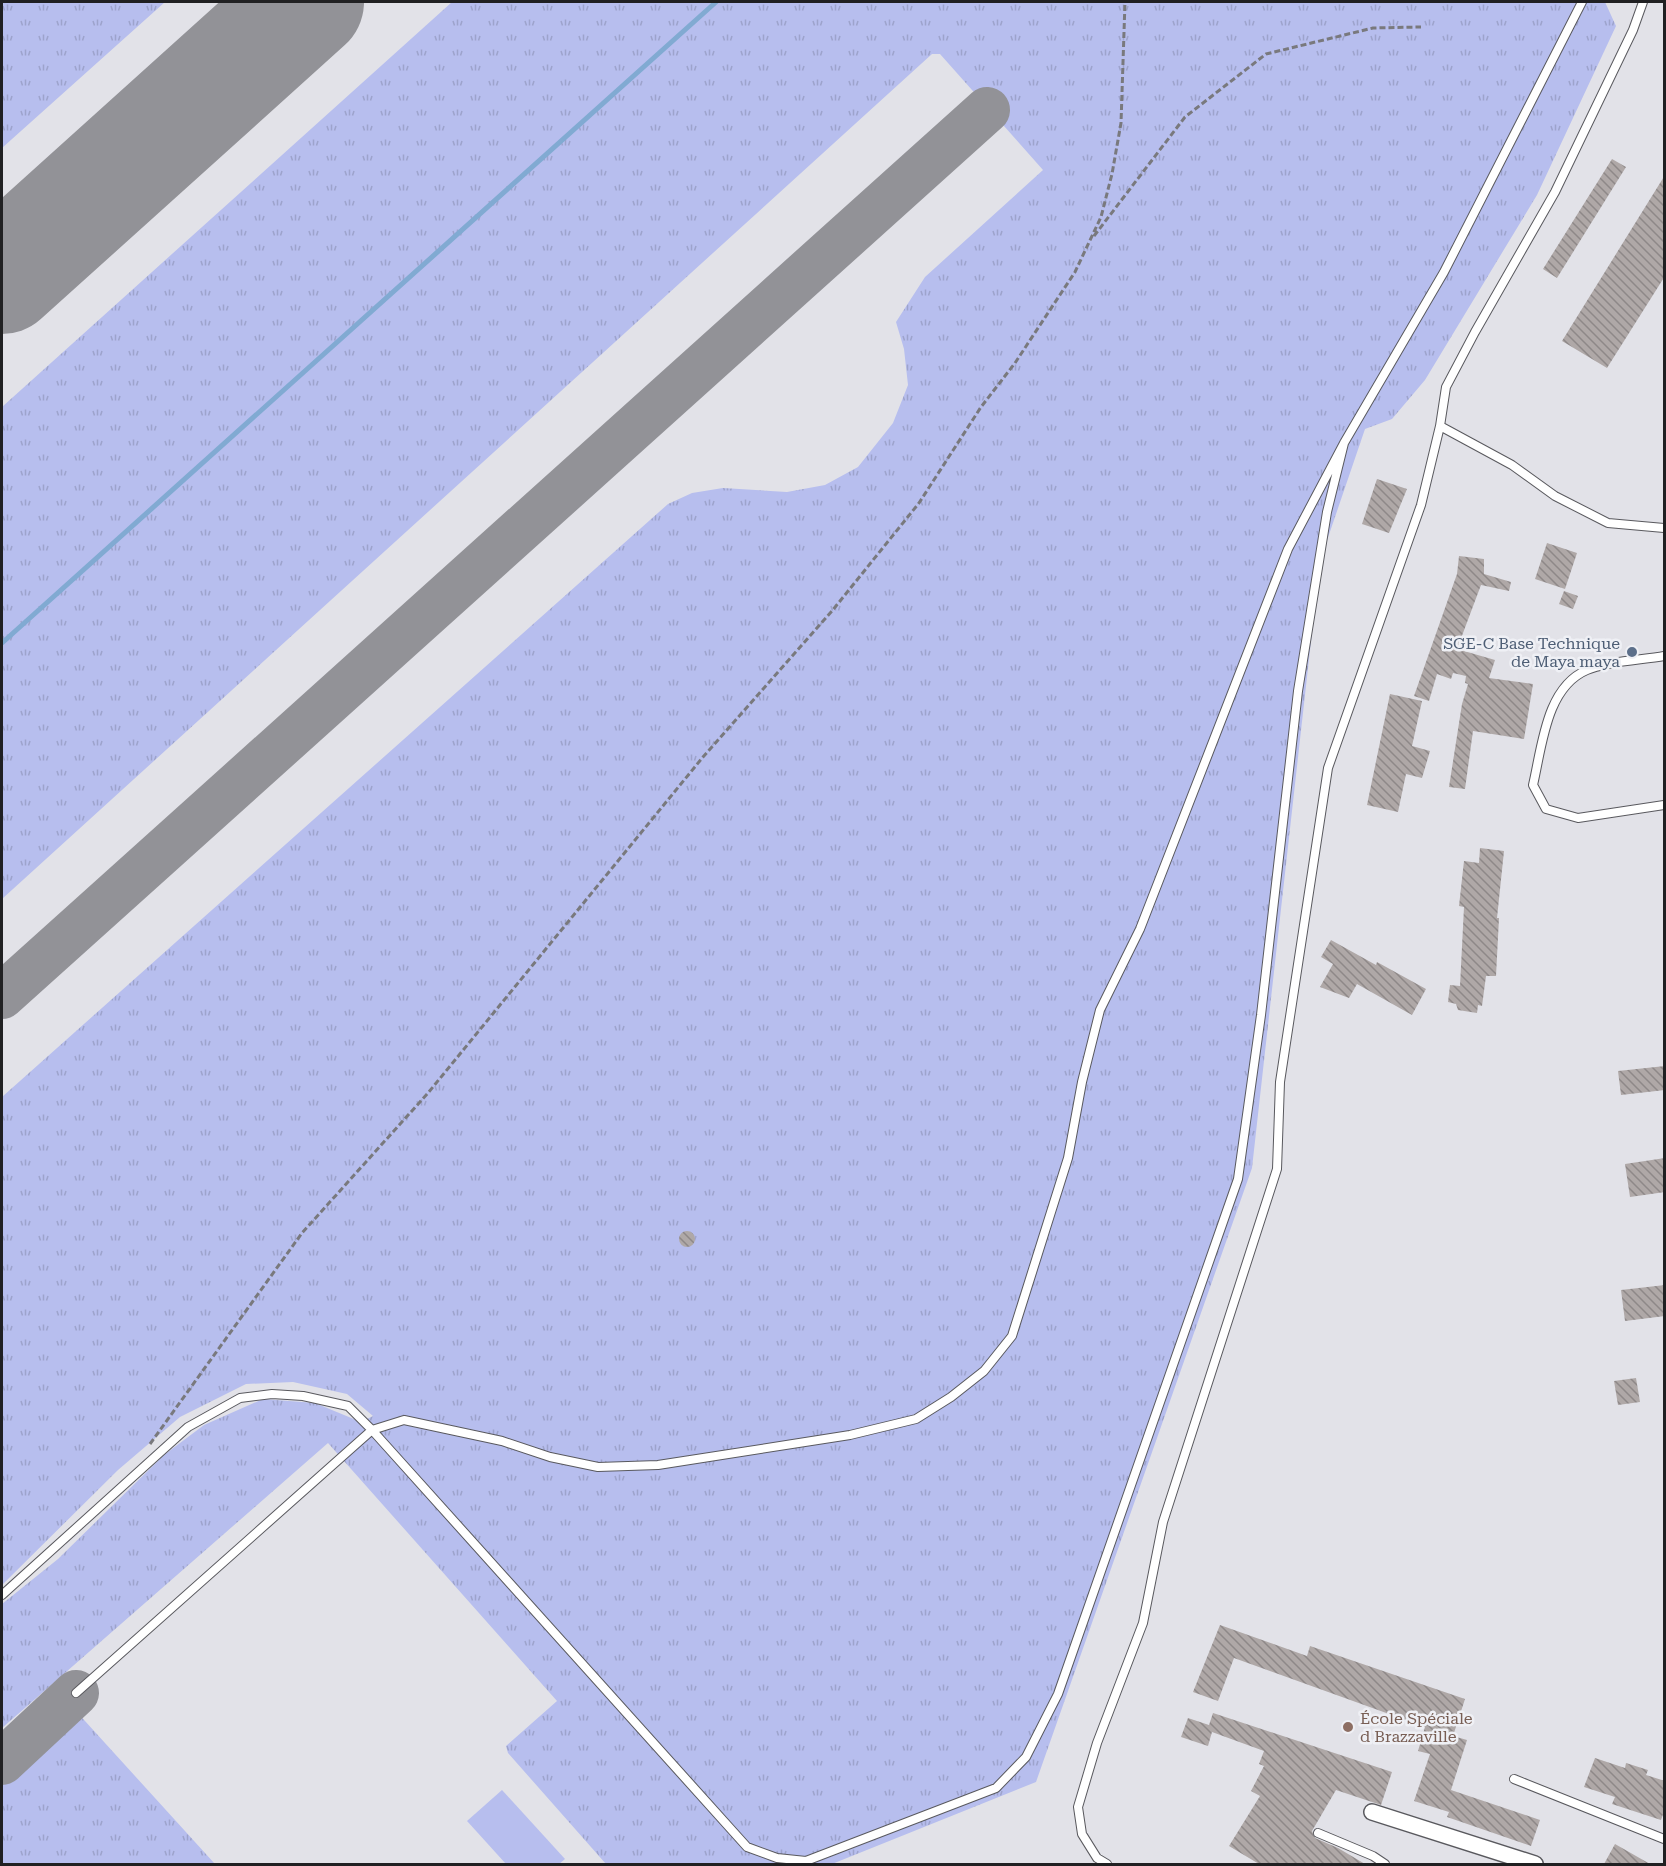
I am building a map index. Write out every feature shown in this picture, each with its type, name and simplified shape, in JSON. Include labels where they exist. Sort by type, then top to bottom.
[{"type":"street","points":[[1372,1812],[1535,1864]]},
{"type":"lane","points":[[76,1693],[372,1430],[405,1420],[437,1425],[502,1441],[550,1457],[598,1467],[658,1465],[850,1434],[916,1419],[951,1397],[984,1371],[1012,1336],[1068,1158],[1082,1082],[1100,1010],[1140,929],[1180,831],[1218,723],[1288,549],[1344,443],[1444,272],[1582,2]]},
{"type":"lane","points":[[1107,1864],[1097,1858],[1082,1834],[1078,1807],[1097,1743],[1143,1623],[1163,1522],[1277,1169],[1280,1082],[1328,768],[1421,505],[1440,426],[1446,387],[1480,322],[1555,192],[1633,30],[1643,2]]},
{"type":"lane","points":[[1440,426],[1512,465],[1556,496],[1608,524],[1665,528]]},
{"type":"lane","points":[[2,1595],[188,1427],[240,1398],[272,1394],[303,1396],[348,1406],[372,1430],[747,1847],[777,1858],[806,1861],[996,1788],[1026,1757],[1058,1694],[1238,1179],[1261,1015],[1298,691],[1327,512],[1344,443]]},
{"type":"lane","points":[[1665,656],[1590,668],[1572,677],[1556,698],[1533,785],[1546,809],[1578,818],[1665,805]]},
{"type":"lane","points":[[1514,1779],[1665,1839]]},
{"type":"lane","points":[[1318,1833],[1373,1856],[1385,1864]]},
{"type":"path","points":[[145,1451],[302,1233],[428,1093],[703,757],[832,611],[920,502],[981,407],[1015,363],[1075,272],[1101,217],[1112,174],[1120,123],[1125,2]]},
{"type":"path","points":[[1089,242],[1185,117],[1266,54],[1373,28],[1421,27]]},
{"type":"green space","points":[[2,2],[165,2],[2,148]]},
{"type":"green space","points":[[452,2],[1605,2],[1616,26],[1537,195],[1425,380],[1392,419],[1365,429],[1320,561],[1252,1168],[1036,1782],[832,1864],[606,1864],[508,1753],[506,1746],[557,1701],[328,1443],[2,1728],[2,1604],[58,1559],[164,1455],[204,1425],[263,1399],[315,1403],[361,1422],[373,1416],[347,1394],[293,1382],[246,1384],[180,1417],[118,1470],[2,1585],[2,1097],[668,504],[692,493],[723,488],[787,492],[825,485],[858,467],[893,423],[908,385],[904,349],[896,322],[925,277],[1043,170],[940,54],[932,54],[2,899],[2,407]]},
{"type":"green space","points":[[75,1710],[215,1864],[2,1864],[2,1775]]},
{"type":"green space","points":[[502,1790],[565,1859],[559,1864],[506,1864],[467,1821]]},
{"type":"building","points":[[1612,159],[1626,167],[1557,278],[1543,269]]},
{"type":"building","points":[[1665,175],[1665,276],[1607,368],[1562,341]]},
{"type":"building","points":[[1377,479],[1407,489],[1389,533],[1362,524]]},
{"type":"building","points":[[1547,543],[1577,553],[1565,589],[1535,579]]},
{"type":"building","points":[[1459,556],[1484,559],[1484,574],[1511,582],[1509,591],[1481,585],[1457,649],[1495,660],[1489,678],[1533,684],[1524,739],[1473,731],[1465,789],[1449,787],[1462,704],[1468,684],[1465,683],[1466,676],[1453,673],[1451,679],[1437,674],[1429,701],[1414,696],[1457,574]]},
{"type":"building","points":[[1564,591],[1578,596],[1573,609],[1559,604]]},
{"type":"building","points":[[1390,694],[1422,701],[1412,746],[1430,751],[1422,778],[1406,774],[1398,812],[1367,805]]},
{"type":"building","points":[[1480,848],[1504,851],[1497,918],[1499,918],[1496,976],[1486,976],[1482,1006],[1478,1005],[1477,1013],[1458,1010],[1456,1004],[1448,1002],[1450,985],[1460,986],[1464,907],[1459,906],[1464,861],[1479,863]]},
{"type":"building","points":[[1331,940],[1426,989],[1412,1015],[1357,984],[1349,998],[1320,987],[1333,964],[1321,957]]},
{"type":"building","points":[[1665,1066],[1665,1090],[1621,1095],[1618,1071]]},
{"type":"building","points":[[1665,1158],[1665,1192],[1630,1197],[1625,1164]]},
{"type":"building","points":[[687,1231],[693,1233],[695,1239],[693,1245],[687,1247],[681,1245],[679,1239],[681,1233]]},
{"type":"building","points":[[1665,1285],[1665,1316],[1625,1321],[1621,1290]]},
{"type":"building","points":[[1636,1378],[1640,1402],[1618,1405],[1614,1381]]},
{"type":"building","points":[[1220,1625],[1307,1656],[1310,1646],[1465,1699],[1453,1736],[1467,1740],[1451,1790],[1540,1820],[1531,1846],[1447,1817],[1449,1812],[1414,1801],[1430,1754],[1418,1751],[1425,1727],[1234,1658],[1218,1701],[1193,1692]]},
{"type":"building","points":[[1213,1713],[1392,1772],[1381,1805],[1336,1790],[1312,1831],[1315,1838],[1365,1864],[1259,1864],[1229,1846],[1260,1796],[1251,1791],[1264,1766],[1259,1764],[1264,1751],[1212,1732],[1208,1746],[1181,1737],[1188,1718],[1209,1725]]},
{"type":"building","points":[[1595,1758],[1625,1768],[1626,1763],[1648,1770],[1646,1775],[1665,1781],[1665,1809],[1661,1820],[1612,1804],[1615,1797],[1584,1787]]},
{"type":"building","points":[[1615,1844],[1650,1864],[1604,1864]]},
{"type":"waterway","points":[[2,643],[716,2]]},
{"type":"taxiway","points":[[2,996],[987,110]]},
{"type":"taxiway","points":[[2,1762],[76,1693]]},
{"type":"runway","points":[[2,276],[306,2]]},
{"type":"place","name":"SGE-C Base Technique de Maya maya","points":[[1632,652]]},
{"type":"place","name":"École Spéciale d Brazzaville","points":[[1348,1727]]}]
